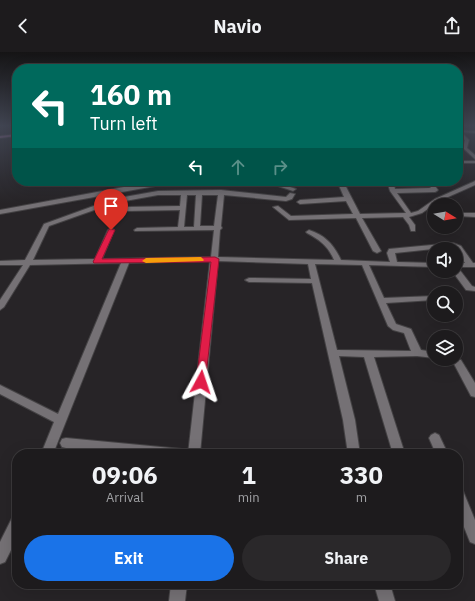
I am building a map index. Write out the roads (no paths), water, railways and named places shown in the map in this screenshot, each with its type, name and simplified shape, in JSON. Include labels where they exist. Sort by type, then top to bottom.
[{"type":"street","points":[[473,153],[475,158]]},
{"type":"street","points":[[463,162],[475,162]]},
{"type":"street","points":[[276,207],[289,218],[357,215],[408,215],[423,211],[437,200],[475,183]]},
{"type":"street","points":[[0,212],[127,186]]},
{"type":"street","points":[[0,307],[28,262],[46,225],[52,222],[113,201],[158,193],[221,192],[286,199],[290,198],[293,191],[280,186]]},
{"type":"street","points":[[342,186],[348,200],[377,251]]},
{"type":"street","points":[[391,186],[392,191],[408,215],[413,230]]},
{"type":"street","points":[[432,186],[435,190]]},
{"type":"street","points":[[392,191],[435,190],[455,192]]},
{"type":"street","points":[[194,449],[205,337],[219,228],[221,192]]},
{"type":"street","points":[[181,229],[184,193]]},
{"type":"street","points":[[197,228],[199,193]]},
{"type":"street","points":[[300,202],[348,200]]},
{"type":"street","points":[[125,209],[183,208]]},
{"type":"street","points":[[463,215],[475,215]]},
{"type":"street","points":[[137,230],[219,228]]},
{"type":"street","points":[[97,262],[111,230]]},
{"type":"street","points":[[309,232],[325,239],[330,244],[339,263]]},
{"type":"street","points":[[394,264],[390,253],[392,251],[453,246],[458,248],[473,265]]},
{"type":"street","points":[[0,263],[215,259],[427,265]]},
{"type":"street","points":[[49,449],[126,261]]},
{"type":"street","points":[[311,262],[349,420],[353,449]]},
{"type":"street","points":[[365,264],[394,327],[408,331],[417,351],[416,353]]},
{"type":"street","points":[[461,278],[469,288],[475,289]]},
{"type":"street","points":[[249,280],[315,281]]},
{"type":"street","points":[[382,301],[427,298]]},
{"type":"street","points":[[332,353],[427,354]]},
{"type":"street","points":[[368,354],[397,449]]},
{"type":"street","points":[[462,366],[475,392]]},
{"type":"street","points":[[0,388],[60,420]]},
{"type":"street","points":[[435,438],[440,449]]},
{"type":"street","points":[[66,443],[129,449]]},
{"type":"street","points":[[463,507],[475,537]]},
{"type":"street","points":[[0,557],[12,533]]},
{"type":"street","points":[[177,601],[178,589]]},
{"type":"street","points":[[383,589],[386,601]]}]
